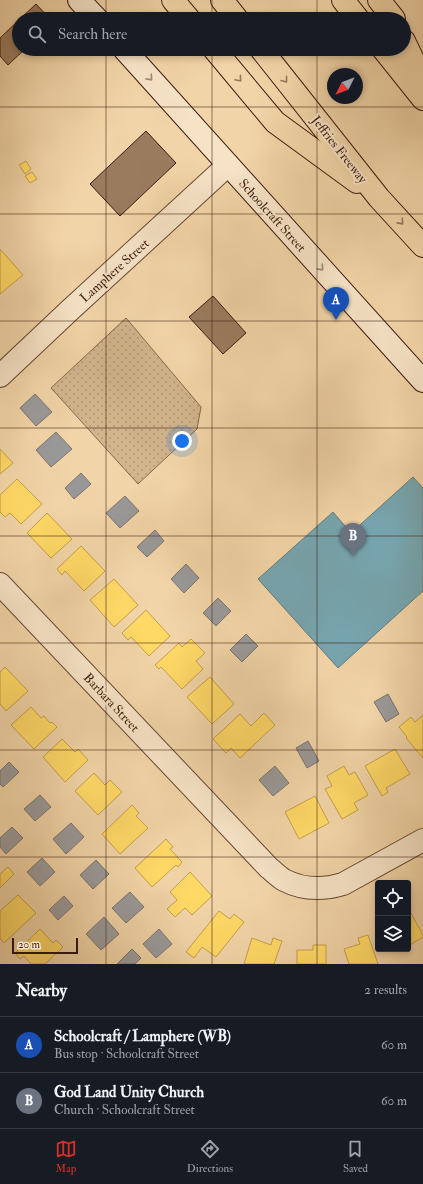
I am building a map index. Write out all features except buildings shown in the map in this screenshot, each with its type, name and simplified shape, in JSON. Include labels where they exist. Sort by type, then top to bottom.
[{"type":"highway","points":[[173,0],[183,12]]},
{"type":"highway","points":[[222,0],[231,12]]},
{"type":"highway","points":[[343,0],[352,12]]},
{"type":"highway","points":[[380,0],[389,12]]},
{"type":"highway","points":[[220,56],[275,122],[379,198]]},
{"type":"highway","name":"Jeffries Freeway","points":[[267,56],[379,198],[423,246]]},
{"type":"highway","points":[[389,56],[423,99]]},
{"type":"highway","points":[[411,56],[423,81]]},
{"type":"street","points":[[79,0],[90,12]]},
{"type":"street","name":"Schoolcraft Street","points":[[130,56],[423,380]]},
{"type":"street","name":"Lamphere Street","points":[[0,376],[228,165]]},
{"type":"street","name":"Barbara Street","points":[[0,584],[269,868],[284,880],[302,887],[320,889],[343,884],[423,840]]},
{"type":"shaded area","points":[[126,318],[201,407],[197,429],[138,484],[51,388]]},
{"type":"place","name":"Schoolcraft / Lamphere (WB)","points":[[336,320]]},
{"type":"place","name":"God Land Unity Church","points":[[353,556]]}]
